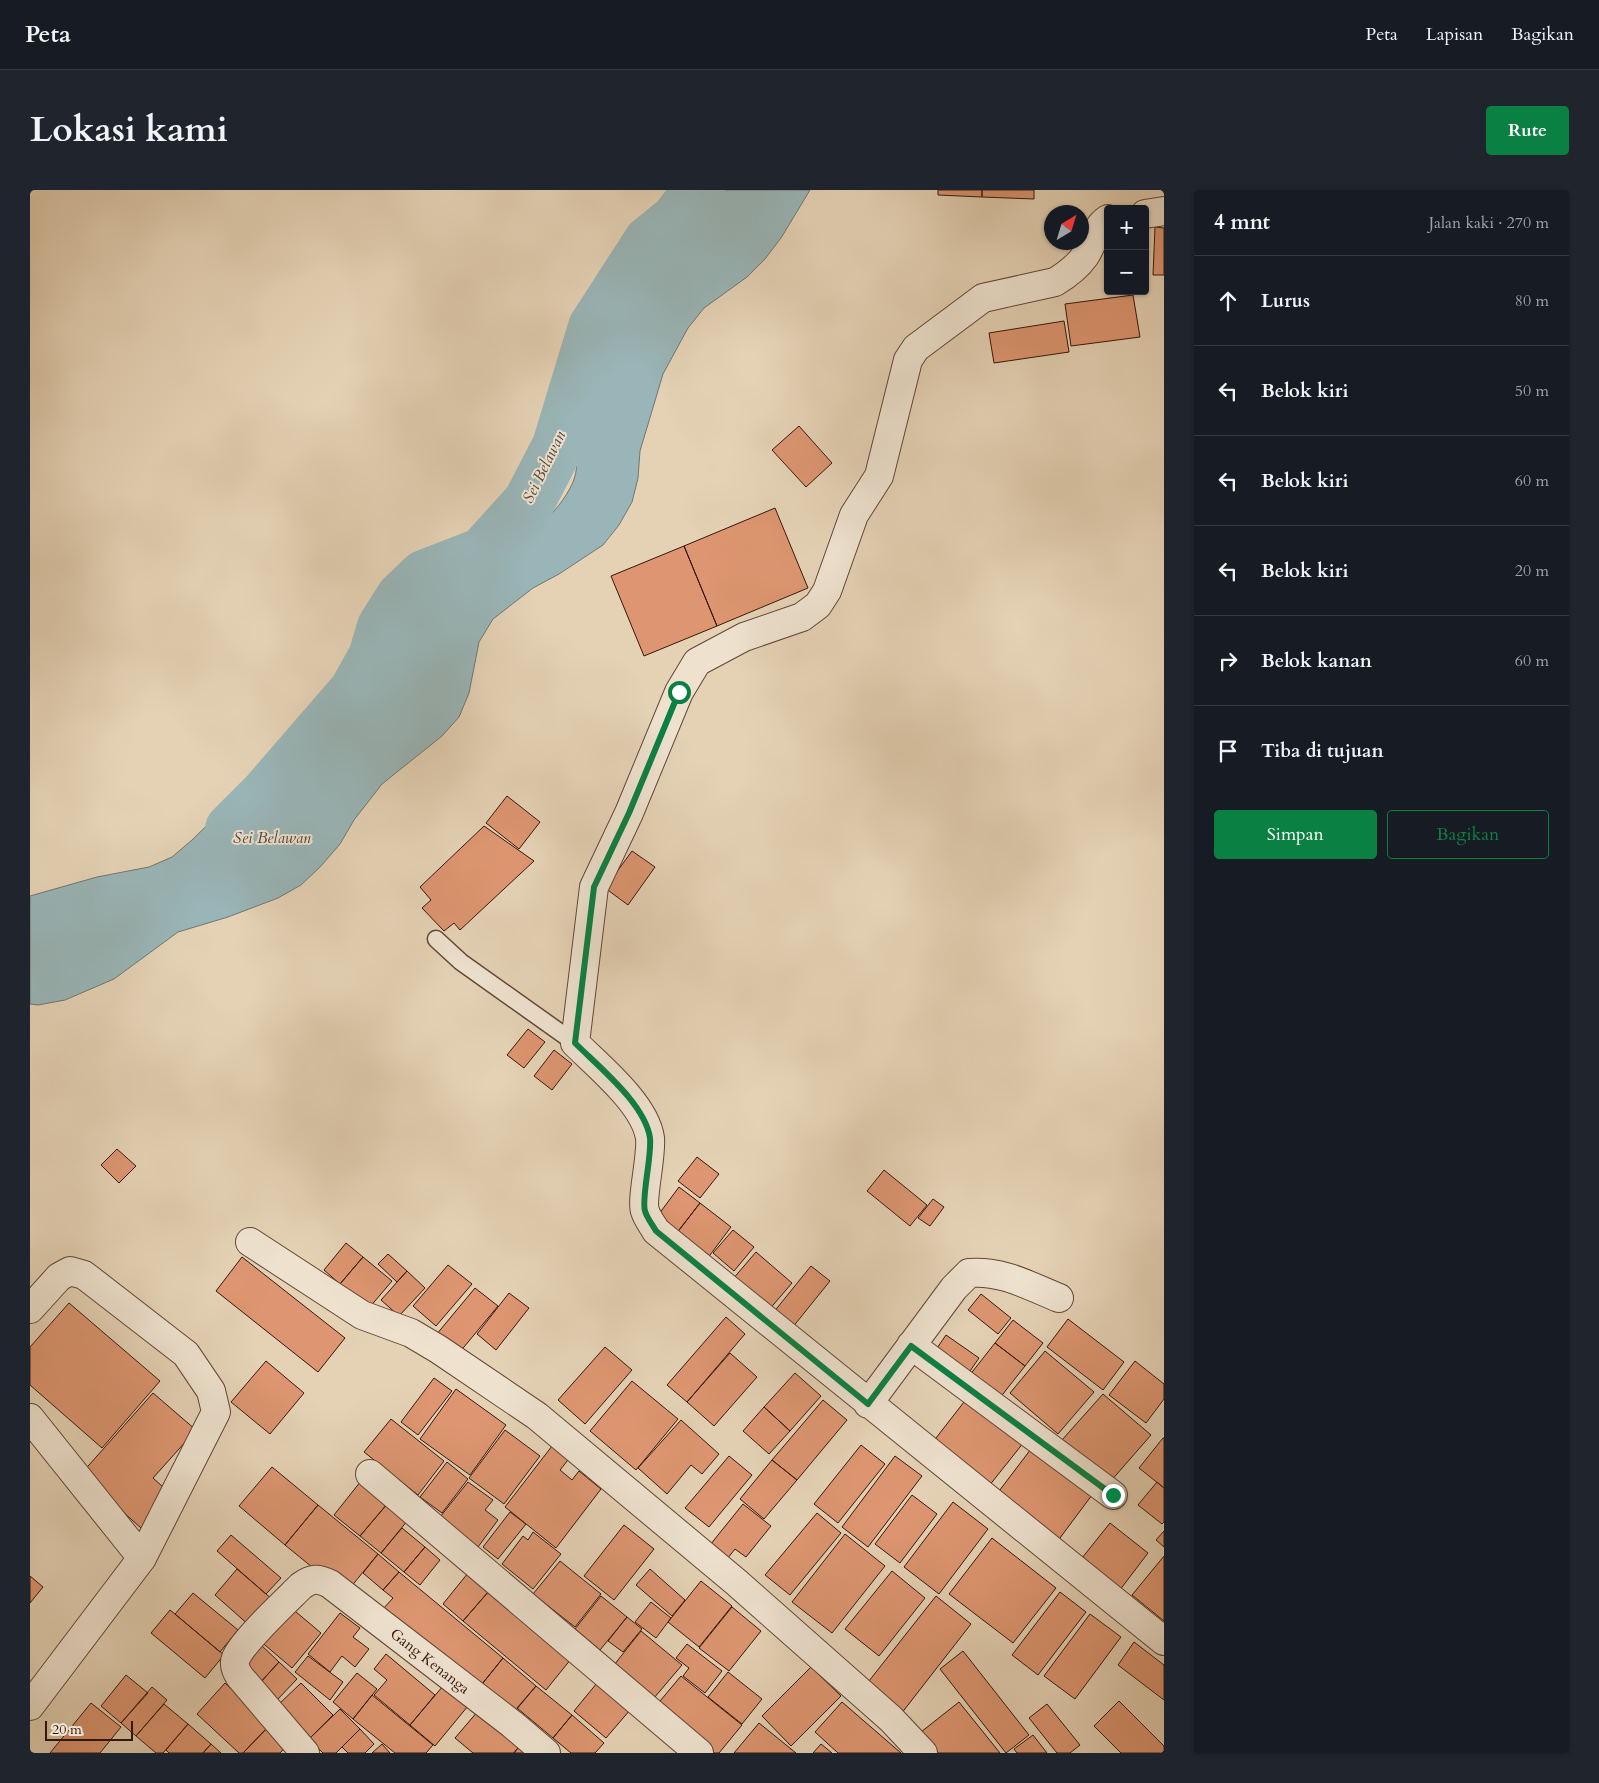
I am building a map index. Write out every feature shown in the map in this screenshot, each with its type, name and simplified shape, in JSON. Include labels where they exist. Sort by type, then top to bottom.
[{"type":"street","points":[[1149,213],[1164,211]]},
{"type":"street","points":[[1104,222],[1100,226],[1084,257],[1063,278],[1055,282],[983,298],[916,348],[908,360],[879,476],[854,515],[828,591],[818,605],[802,617],[744,637],[698,662],[679,692],[629,813],[594,887],[575,1043],[626,1094],[645,1121],[650,1138],[650,1156],[644,1209],[656,1231],[1164,1642]]},
{"type":"street","points":[[250,1242],[362,1315],[410,1333],[438,1349],[536,1416],[736,1582],[891,1719],[923,1753]]},
{"type":"street","points":[[30,1309],[59,1277],[70,1272],[84,1275],[186,1354],[211,1391],[216,1412],[142,1558],[30,1706]]},
{"type":"street","points":[[868,1404],[954,1288],[969,1273],[986,1272],[1004,1275],[1059,1298]]},
{"type":"street","points":[[911,1346],[1113,1495]]},
{"type":"street","points":[[30,1418],[142,1558]]},
{"type":"street","points":[[370,1474],[700,1753]]},
{"type":"street","name":"Gang Kenanga","points":[[305,1753],[240,1677],[235,1668],[236,1659],[246,1645],[301,1586],[310,1580],[320,1579],[330,1584],[512,1724],[546,1753]]},
{"type":"lane","points":[[436,939],[468,968],[575,1043]]},
{"type":"water","name":"Sei Belawan","points":[[699,190],[810,190],[781,238],[765,259],[747,277],[704,308],[688,328],[663,374],[640,451],[638,478],[632,502],[619,525],[603,545],[559,574],[533,588],[493,619],[479,642],[469,693],[459,717],[442,736],[382,784],[354,820],[340,844],[301,885],[278,898],[228,917],[178,932],[114,979],[65,1000],[38,1005],[30,1004],[30,896],[97,877],[149,867],[172,857],[249,788],[298,771],[329,731],[383,675],[411,604],[419,593],[436,579],[499,557],[522,542],[554,511],[563,500],[574,479],[577,458],[574,429],[576,409],[609,323],[634,280],[693,203]]},
{"type":"building","points":[[938,190],[982,190],[982,197],[938,195]]},
{"type":"building","points":[[982,190],[1034,190],[1034,199],[982,197]]},
{"type":"building","points":[[1155,227],[1164,228],[1164,275],[1153,275]]},
{"type":"building","points":[[1133,295],[1140,337],[1071,346],[1065,304]]},
{"type":"building","points":[[1064,321],[1069,352],[994,363],[989,333]]},
{"type":"building","points":[[799,426],[832,463],[806,487],[772,450]]},
{"type":"building","points":[[775,508],[808,588],[717,626],[684,546]]},
{"type":"building","points":[[684,546],[717,626],[644,656],[611,576]]},
{"type":"building","points":[[507,796],[540,822],[519,849],[486,823]]},
{"type":"building","points":[[484,826],[534,861],[460,930],[454,923],[444,931],[422,908],[431,900],[420,887]]},
{"type":"building","points":[[632,851],[655,867],[628,905],[605,888]]},
{"type":"building","points":[[528,1029],[545,1042],[524,1068],[507,1055]]},
{"type":"building","points":[[554,1050],[572,1064],[552,1090],[534,1076]]},
{"type":"building","points":[[117,1149],[136,1166],[119,1183],[101,1165]]},
{"type":"building","points":[[697,1157],[719,1174],[700,1198],[678,1181]]},
{"type":"building","points":[[884,1170],[927,1205],[910,1226],[867,1191]]},
{"type":"building","points":[[679,1187],[700,1203],[676,1234],[656,1218]]},
{"type":"building","points":[[933,1199],[944,1207],[930,1226],[918,1218]]},
{"type":"building","points":[[700,1203],[731,1227],[707,1259],[676,1234]]},
{"type":"building","points":[[733,1230],[754,1247],[734,1271],[713,1253]]},
{"type":"building","points":[[346,1243],[363,1257],[340,1284],[324,1270]]},
{"type":"building","points":[[756,1252],[792,1283],[768,1311],[732,1280]]},
{"type":"building","points":[[388,1254],[407,1271],[397,1282],[378,1264]]},
{"type":"building","points":[[242,1257],[345,1338],[318,1372],[216,1291]]},
{"type":"building","points":[[363,1257],[392,1281],[369,1308],[340,1284]]},
{"type":"building","points":[[448,1265],[472,1284],[436,1326],[413,1306]]},
{"type":"building","points":[[811,1266],[830,1281],[792,1328],[773,1313]]},
{"type":"building","points":[[407,1271],[425,1288],[399,1316],[381,1300]]},
{"type":"building","points":[[475,1288],[498,1306],[459,1353],[436,1335]]},
{"type":"building","points":[[509,1293],[529,1308],[496,1350],[477,1334]]},
{"type":"building","points":[[981,1294],[1011,1318],[998,1334],[968,1310]]},
{"type":"building","points":[[69,1303],[160,1381],[102,1448],[30,1385],[30,1347]]},
{"type":"building","points":[[726,1317],[745,1334],[687,1402],[667,1385]]},
{"type":"building","points":[[1068,1319],[1124,1362],[1103,1390],[1047,1347]]},
{"type":"building","points":[[1013,1320],[1043,1343],[1025,1366],[995,1343]]},
{"type":"building","points":[[946,1335],[979,1358],[968,1374],[935,1351]]},
{"type":"building","points":[[995,1343],[1025,1366],[999,1399],[969,1376]]},
{"type":"building","points":[[605,1347],[632,1370],[585,1424],[558,1400]]},
{"type":"building","points":[[1045,1351],[1094,1392],[1058,1434],[1010,1393]]},
{"type":"building","points":[[730,1353],[757,1377],[714,1426],[687,1402]]},
{"type":"building","points":[[266,1361],[304,1393],[270,1434],[231,1402]]},
{"type":"building","points":[[1135,1361],[1164,1384],[1164,1399],[1146,1423],[1109,1395]]},
{"type":"building","points":[[795,1373],[821,1396],[790,1431],[764,1407]]},
{"type":"building","points":[[434,1378],[452,1391],[418,1435],[401,1422]]},
{"type":"building","points":[[632,1381],[678,1419],[636,1470],[590,1431]]},
{"type":"building","points":[[456,1389],[506,1425],[470,1475],[420,1439]]},
{"type":"building","points":[[153,1393],[196,1430],[153,1478],[173,1496],[142,1529],[81,1474]]},
{"type":"building","points":[[971,1393],[1028,1437],[985,1491],[929,1447]]},
{"type":"building","points":[[1103,1394],[1151,1435],[1110,1482],[1062,1440]]},
{"type":"building","points":[[823,1400],[847,1420],[797,1480],[772,1460]]},
{"type":"building","points":[[764,1407],[790,1431],[769,1454],[743,1431]]},
{"type":"building","points":[[391,1419],[444,1461],[418,1495],[364,1452]]},
{"type":"building","points":[[681,1420],[719,1454],[702,1474],[691,1465],[667,1494],[638,1468]]},
{"type":"building","points":[[505,1430],[540,1456],[504,1504],[469,1478]]},
{"type":"building","points":[[559,1437],[576,1450],[560,1470],[572,1480],[579,1471],[601,1489],[556,1548],[505,1507]]},
{"type":"building","points":[[1164,1438],[1164,1488],[1139,1468]]},
{"type":"building","points":[[861,1445],[885,1464],[838,1523],[814,1504]]},
{"type":"building","points":[[1034,1445],[1095,1491],[1054,1546],[993,1499]]},
{"type":"building","points":[[729,1456],[752,1475],[709,1527],[685,1508]]},
{"type":"building","points":[[895,1456],[922,1476],[868,1547],[842,1527]]},
{"type":"building","points":[[772,1460],[797,1480],[764,1519],[740,1499]]},
{"type":"building","points":[[447,1462],[468,1479],[442,1513],[420,1497]]},
{"type":"building","points":[[272,1467],[318,1505],[285,1545],[239,1506]]},
{"type":"building","points":[[361,1481],[388,1503],[360,1536],[334,1515]]},
{"type":"building","points":[[468,1482],[493,1500],[485,1510],[498,1520],[478,1547],[440,1517]]},
{"type":"building","points":[[1157,1482],[1164,1488],[1164,1522],[1162,1524],[1138,1505]]},
{"type":"building","points":[[912,1495],[937,1514],[900,1563],[875,1544]]},
{"type":"building","points":[[953,1502],[988,1529],[939,1594],[904,1567]]},
{"type":"building","points":[[388,1503],[408,1520],[381,1553],[360,1536]]},
{"type":"building","points":[[743,1504],[771,1526],[746,1557],[735,1549],[723,1564],[706,1550]]},
{"type":"building","points":[[318,1505],[378,1554],[345,1594],[285,1545]]},
{"type":"building","points":[[510,1512],[526,1524],[498,1559],[483,1547]]},
{"type":"building","points":[[817,1513],[841,1533],[790,1595],[765,1575]]},
{"type":"building","points":[[1110,1523],[1148,1553],[1113,1599],[1074,1568]]},
{"type":"building","points":[[624,1525],[654,1549],[614,1600],[584,1576]]},
{"type":"building","points":[[402,1528],[425,1547],[404,1572],[381,1553]]},
{"type":"building","points":[[1164,1531],[1164,1547],[1156,1540]]},
{"type":"building","points":[[533,1532],[561,1554],[533,1589],[502,1564],[523,1536],[528,1540]]},
{"type":"building","points":[[845,1534],[885,1566],[832,1633],[792,1602]]},
{"type":"building","points":[[231,1535],[281,1578],[266,1594],[217,1551]]},
{"type":"building","points":[[992,1538],[1056,1588],[1013,1643],[949,1594]]},
{"type":"building","points":[[425,1547],[440,1560],[420,1585],[404,1572]]},
{"type":"building","points":[[378,1554],[399,1572],[383,1590],[363,1573]]},
{"type":"building","points":[[1164,1556],[1164,1621],[1132,1595]]},
{"type":"building","points":[[560,1561],[601,1594],[575,1627],[533,1594]]},
{"type":"building","points":[[237,1569],[273,1600],[250,1626],[215,1595]]},
{"type":"building","points":[[650,1569],[685,1600],[672,1616],[636,1585]]},
{"type":"building","points":[[892,1571],[925,1598],[879,1656],[845,1629]]},
{"type":"building","points":[[399,1572],[503,1658],[478,1689],[383,1609],[393,1598],[383,1590]]},
{"type":"building","points":[[468,1573],[489,1591],[463,1621],[443,1604]]},
{"type":"building","points":[[30,1576],[43,1587],[30,1603]]},
{"type":"building","points":[[701,1581],[732,1606],[699,1647],[668,1622]]},
{"type":"building","points":[[489,1591],[571,1659],[546,1690],[463,1621]]},
{"type":"building","points":[[1060,1592],[1086,1612],[1038,1675],[1012,1655]]},
{"type":"building","points":[[193,1593],[238,1630],[220,1652],[175,1614]]},
{"type":"building","points":[[601,1596],[627,1617],[600,1650],[575,1629]]},
{"type":"building","points":[[936,1596],[971,1624],[901,1714],[865,1686]]},
{"type":"building","points":[[651,1602],[671,1618],[656,1638],[635,1622]]},
{"type":"building","points":[[289,1606],[321,1633],[292,1668],[259,1640]]},
{"type":"building","points":[[732,1607],[761,1631],[729,1671],[699,1648]]},
{"type":"building","points":[[170,1610],[224,1655],[205,1678],[151,1633]]},
{"type":"building","points":[[340,1613],[360,1628],[353,1637],[369,1649],[355,1667],[342,1656],[330,1672],[308,1654]]},
{"type":"building","points":[[1090,1614],[1121,1637],[1075,1699],[1044,1676]]},
{"type":"building","points":[[627,1617],[642,1629],[623,1652],[608,1641]]},
{"type":"building","points":[[641,1631],[682,1665],[654,1698],[614,1665]]},
{"type":"building","points":[[1134,1642],[1164,1665],[1164,1700],[1118,1665]]},
{"type":"building","points":[[260,1644],[279,1662],[258,1685],[239,1666]]},
{"type":"building","points":[[687,1644],[722,1671],[705,1693],[683,1676],[689,1668],[676,1658]]},
{"type":"building","points":[[963,1651],[1029,1735],[1006,1753],[940,1669]]},
{"type":"building","points":[[386,1654],[435,1695],[410,1725],[374,1695],[387,1680],[374,1669]]},
{"type":"building","points":[[308,1656],[343,1682],[330,1700],[295,1672]]},
{"type":"building","points":[[503,1658],[536,1686],[511,1716],[478,1689]]},
{"type":"building","points":[[279,1662],[297,1679],[276,1701],[258,1685]]},
{"type":"building","points":[[811,1667],[841,1696],[791,1746],[762,1716]]},
{"type":"building","points":[[728,1672],[762,1699],[742,1724],[708,1697]]},
{"type":"building","points":[[357,1673],[377,1689],[353,1719],[333,1702]]},
{"type":"building","points":[[126,1675],[148,1693],[121,1723],[101,1706]]},
{"type":"building","points":[[681,1676],[742,1725],[719,1753],[712,1753],[655,1707]]},
{"type":"building","points":[[225,1683],[270,1725],[243,1753],[239,1753],[197,1714]]},
{"type":"building","points":[[301,1683],[333,1715],[309,1739],[276,1707]]},
{"type":"building","points":[[597,1683],[630,1710],[606,1738],[574,1711]]},
{"type":"building","points":[[443,1686],[468,1706],[435,1746],[410,1725]]},
{"type":"building","points":[[536,1686],[572,1715],[553,1738],[517,1708]]},
{"type":"building","points":[[152,1687],[167,1700],[136,1736],[121,1723]]},
{"type":"building","points":[[372,1695],[433,1745],[426,1753],[395,1753],[353,1719]]},
{"type":"building","points":[[1119,1701],[1164,1746],[1164,1753],[1121,1753],[1094,1726]]},
{"type":"building","points":[[842,1702],[901,1753],[838,1753],[815,1732]]},
{"type":"building","points":[[959,1702],[1000,1753],[938,1753],[921,1732]]},
{"type":"building","points":[[91,1703],[121,1727],[100,1753],[50,1753]]},
{"type":"building","points":[[164,1704],[188,1724],[163,1753],[156,1753],[136,1736]]},
{"type":"building","points":[[484,1704],[525,1739],[514,1753],[473,1753],[455,1738]]},
{"type":"building","points":[[1047,1704],[1080,1745],[1070,1753],[1057,1753],[1029,1718]]},
{"type":"building","points":[[340,1709],[360,1729],[336,1753],[323,1753],[309,1739]]},
{"type":"building","points":[[572,1715],[604,1743],[595,1753],[571,1753],[553,1738]]},
{"type":"building","points":[[759,1723],[796,1753],[734,1753]]},
{"type":"building","points":[[188,1724],[211,1744],[203,1753],[169,1753],[166,1750]]},
{"type":"building","points":[[270,1725],[289,1743],[280,1753],[243,1753]]},
{"type":"building","points":[[360,1729],[374,1744],[365,1753],[348,1753],[342,1747]]},
{"type":"building","points":[[1033,1735],[1047,1753],[1017,1753],[1014,1749]]},
{"type":"building","points":[[525,1739],[541,1753],[514,1753]]},
{"type":"building","points":[[211,1744],[221,1753],[203,1753]]},
{"type":"building","points":[[382,1744],[390,1753],[372,1753]]},
{"type":"building","points":[[821,1744],[832,1753],[813,1753]]},
{"type":"waterway","name":"Sei Belawan","points":[[231,829],[265,795],[355,691],[374,657],[383,627],[402,597],[424,576],[483,553],[529,502],[558,446],[594,327],[649,242],[676,220],[699,190]]},
{"type":"route","points":[[679,692],[629,813],[594,887],[575,1043],[626,1094],[645,1121],[650,1138],[650,1156],[644,1209],[656,1231],[868,1404],[911,1346],[1113,1495]]}]
